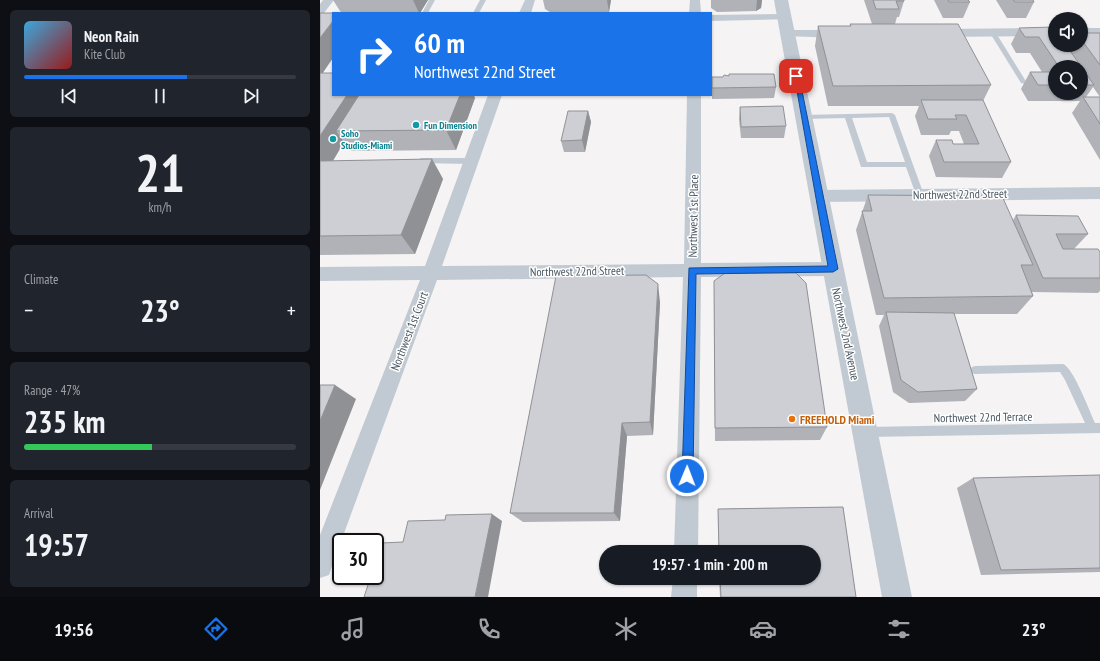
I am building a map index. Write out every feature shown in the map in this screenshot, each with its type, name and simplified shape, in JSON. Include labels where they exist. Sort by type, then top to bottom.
[{"type":"street","points":[[320,11],[329,0]]},
{"type":"street","points":[[526,12],[530,0]]},
{"type":"street","points":[[695,0],[695,12]]},
{"type":"street","points":[[712,18],[785,17],[853,34]]},
{"type":"street","name":"Northwest 2nd Avenue","points":[[785,17],[897,597]]},
{"type":"street","points":[[931,33],[1048,32]]},
{"type":"street","points":[[1088,32],[1100,32]]},
{"type":"street","name":"Northwest 1st Court","points":[[320,566],[431,273],[496,96]]},
{"type":"street","name":"Northwest 1st Place","points":[[686,545],[694,96]]},
{"type":"street","name":"Northwest 22nd Street","points":[[819,196],[1100,193]]},
{"type":"street","name":"Northwest 22nd Street","points":[[320,274],[833,269]]},
{"type":"street","points":[[684,597],[685,585]]},
{"type":"lane","points":[[426,12],[432,0]]},
{"type":"lane","points":[[476,12],[482,0]]},
{"type":"lane","points":[[993,33],[1024,83]]},
{"type":"lane","points":[[848,116],[864,165],[909,164]]},
{"type":"lane","points":[[804,117],[892,116],[920,195]]},
{"type":"lane","points":[[414,161],[472,161]]},
{"type":"lane","points":[[975,370],[1064,368],[1096,428]]},
{"type":"lane","name":"Northwest 22nd Terrace","points":[[866,432],[1096,428]]},
{"type":"building","points":[[873,0],[904,1],[896,1],[899,9],[876,9]]},
{"type":"building","points":[[948,0],[968,0],[970,2],[949,2]]},
{"type":"building","points":[[1013,0],[1033,0],[1034,2],[1015,2]]},
{"type":"building","points":[[320,13],[332,13],[332,22],[320,38]]},
{"type":"building","points":[[850,24],[958,24],[991,85],[833,86],[818,26],[851,26]]},
{"type":"building","points":[[1048,27],[1048,50],[1039,37],[1025,37],[1019,28]]},
{"type":"building","points":[[1088,33],[1100,33],[1100,65],[1088,49]]},
{"type":"building","points":[[1049,52],[1071,52],[1076,60],[1054,60]]},
{"type":"building","points":[[1030,72],[1048,72],[1048,85],[1038,85]]},
{"type":"building","points":[[320,73],[332,73],[332,96],[346,96],[320,136]]},
{"type":"building","points":[[729,74],[774,74],[776,87],[712,88],[712,77],[723,77],[724,75],[729,76]]},
{"type":"building","points":[[1088,76],[1094,85],[1088,85]]},
{"type":"building","points":[[358,96],[460,96],[446,130],[336,131]]},
{"type":"building","points":[[1088,97],[1100,97],[1100,124],[1085,100],[1088,100]]},
{"type":"building","points":[[921,100],[983,100],[1011,162],[944,162],[936,140],[952,140],[953,144],[979,144],[966,115],[955,115],[957,119],[928,119]]},
{"type":"building","points":[[783,106],[786,126],[741,127],[740,107]]},
{"type":"building","points":[[568,111],[588,111],[582,140],[561,141]]},
{"type":"building","points":[[432,159],[401,235],[320,236],[320,161]]},
{"type":"building","points":[[868,195],[1002,196],[1033,265],[1021,265],[1033,296],[884,298],[862,211],[872,211]]},
{"type":"building","points":[[1016,215],[1078,216],[1088,234],[1056,234],[1063,249],[1098,249],[1100,252],[1100,278],[1043,278]]},
{"type":"building","points":[[725,273],[796,273],[806,283],[827,427],[715,428],[714,281]]},
{"type":"building","points":[[646,275],[658,284],[650,422],[622,423],[614,513],[510,513],[556,276]]},
{"type":"building","points":[[886,312],[954,313],[977,389],[918,392],[901,380]]},
{"type":"building","points":[[320,385],[335,385],[320,421]]},
{"type":"building","points":[[1100,475],[1100,568],[1001,570],[973,478]]},
{"type":"building","points":[[843,507],[856,597],[721,597],[720,585],[821,585],[821,545],[719,545],[718,509]]},
{"type":"building","points":[[492,514],[475,597],[364,597],[368,585],[384,585],[384,543],[403,542],[408,521],[445,520],[446,515]]},
{"type":"place","name":"Fun Dimension","points":[[416,125]]},
{"type":"place","name":"Soho Studios-Miami","points":[[333,139]]},
{"type":"place","name":"FREEHOLD Miami","points":[[792,419]]},
{"type":"route","points":[[687,476],[692,270],[833,269],[796,76]]}]
